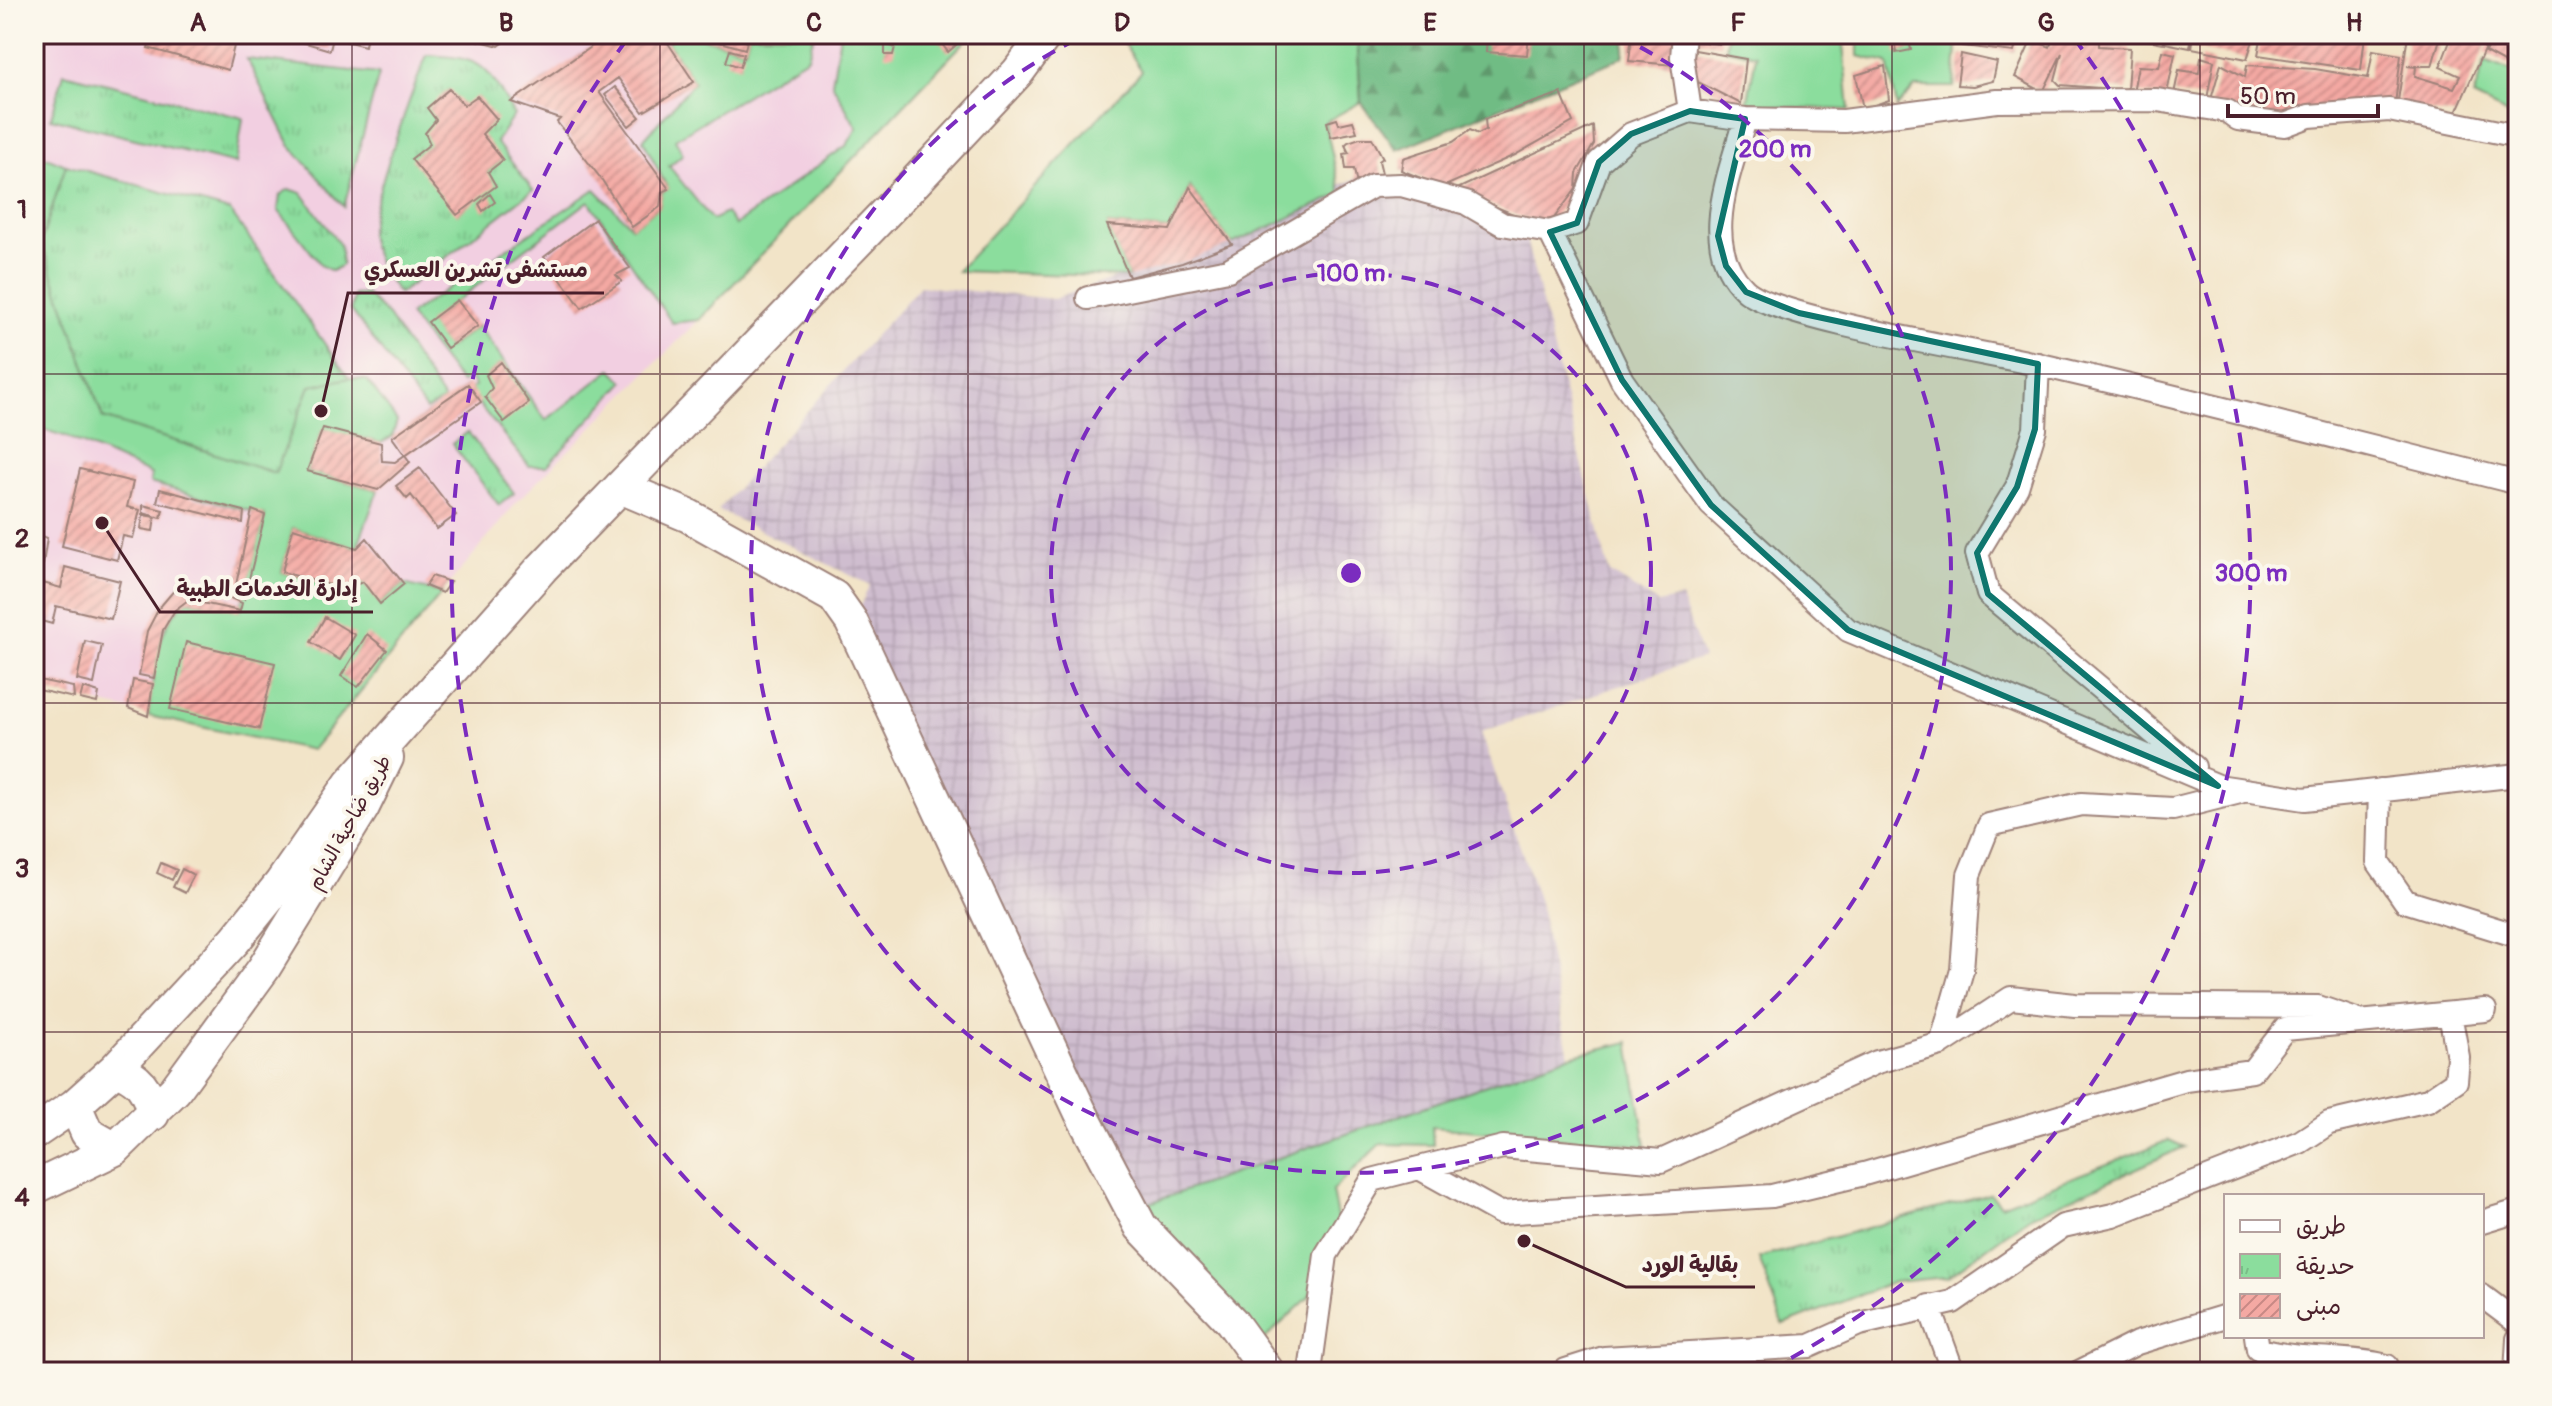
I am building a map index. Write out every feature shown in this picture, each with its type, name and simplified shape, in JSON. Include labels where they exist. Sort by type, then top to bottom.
[{"type":"main road","points":[[396,736],[542,568],[998,94],[1046,34]]},
{"type":"main road","points":[[620,487],[689,516],[834,597],[851,621],[1080,1111],[1141,1227],[1231,1321],[1268,1372]]},
{"type":"main road","name":"طريق ضاحية الشام","points":[[34,1133],[75,1105],[115,1069],[235,940],[281,883],[350,784],[396,736]]},
{"type":"main road","name":"طريق ضاحية الشام","points":[[34,1188],[115,1149],[153,1114],[223,1028],[264,968],[363,807],[396,736]]},
{"type":"main road","points":[[115,1069],[141,1083],[150,1095],[153,1114]]},
{"type":"main road","points":[[75,1105],[87,1133],[115,1149]]},
{"type":"street","points":[[1684,34],[1682,57],[1690,111]]},
{"type":"street","points":[[1088,298],[1228,270],[1373,186],[1401,185],[1466,203],[1502,224],[1550,232],[1577,223],[1599,162],[1631,134],[1690,111],[1745,119],[1844,121],[1997,101],[2157,100],[2227,111],[2238,119],[2285,125],[2309,116],[2389,110],[2518,136]]},
{"type":"street","points":[[1745,119],[1718,236],[1726,266],[1746,292],[1799,313],[2038,364],[2518,483]]},
{"type":"street","points":[[1550,232],[1622,380],[1711,505],[1848,630],[2218,786],[2304,799],[2518,775]]},
{"type":"street","points":[[2038,364],[2035,429],[2017,487],[1977,553],[1988,594],[2120,709],[2218,786]]},
{"type":"street","points":[[2380,790],[2378,862],[2405,901],[2518,936]]},
{"type":"street","points":[[1941,1044],[1962,970],[1969,875],[1989,825],[2081,804],[2173,809],[2246,791]]},
{"type":"street","points":[[1310,1372],[1326,1255],[1372,1180],[1503,1147],[1661,1161],[1877,1062],[1941,1044],[2011,998],[2075,1005],[2318,1007],[2365,1023]]},
{"type":"street","points":[[1419,1168],[1500,1213],[1772,1196],[1864,1174],[2186,1080],[2252,1071],[2285,1029],[2485,1010]]},
{"type":"street","points":[[1566,1370],[1604,1358],[1810,1346],[1859,1324],[1953,1302],[2063,1226],[2113,1215],[2300,1142],[2329,1123],[2428,1100],[2456,1081],[2458,1057],[2450,1014]]},
{"type":"street","points":[[2484,1221],[2518,1211]]},
{"type":"street","points":[[2484,1298],[2518,1323]]},
{"type":"street","points":[[1929,1306],[1953,1372]]},
{"type":"street","points":[[2079,1372],[2137,1343],[2224,1317]]},
{"type":"street","points":[[2256,1338],[2258,1349],[2285,1357],[2353,1357],[2387,1366],[2385,1372]]},
{"type":"street","points":[[2516,1372],[2518,1339]]},
{"type":"highlighted area","points":[[1690,111],[1745,119],[1718,236],[1726,266],[1746,292],[1799,313],[2038,364],[2035,429],[2017,487],[1977,553],[1988,594],[2218,786],[1848,630],[1711,505],[1622,380],[1550,232],[1577,223],[1599,162],[1631,134]]},
{"type":"shaded area","points":[[34,34],[971,35],[699,320],[517,502],[312,750],[34,689]]},
{"type":"shaded area","points":[[1376,172],[1522,223],[1609,572],[1658,603],[1681,598],[1703,658],[1481,732],[1540,905],[1569,1056],[1127,1211],[851,625],[870,585],[718,510],[920,286],[1054,299],[1224,240],[1330,188]]},
{"type":"green space","points":[[671,34],[688,34],[745,49],[749,34],[814,34],[808,57],[675,139],[683,154],[669,166],[712,220],[726,213],[735,225],[847,145],[857,128],[832,83],[840,34],[971,35],[699,320],[672,323],[589,201],[429,322],[448,348],[478,326],[546,420],[612,369],[624,382],[547,466],[529,466],[468,391],[475,386],[469,377],[461,383],[409,315],[595,189],[632,227],[659,207],[662,192],[668,189],[643,140],[694,82],[668,43]]},
{"type":"green space","points":[[1118,34],[1357,34],[1361,102],[1325,122],[1341,194],[1232,244],[1190,187],[1170,230],[1108,225],[1129,277],[957,271],[1142,71]]},
{"type":"green space","points":[[1357,34],[1388,34],[1411,42],[1421,34],[1627,34],[1623,57],[1397,150],[1361,102]]},
{"type":"green space","points":[[1728,34],[1842,34],[1849,110],[1747,105],[1756,55],[1726,49]]},
{"type":"green space","points":[[1858,34],[1958,34],[1954,87],[1915,87],[1897,107],[1888,63],[1858,56]]},
{"type":"green space","points":[[427,55],[473,62],[482,67],[497,85],[514,115],[496,142],[533,190],[399,294],[375,254],[370,239],[371,226],[392,149]]},
{"type":"green space","points":[[247,59],[379,74],[344,207],[290,145]]},
{"type":"green space","points":[[2485,61],[2518,74],[2518,119],[2473,97]]},
{"type":"green space","points":[[64,73],[243,118],[236,164],[51,118]]},
{"type":"green space","points":[[34,152],[66,165],[41,242],[103,418],[275,473],[310,386],[349,378],[367,380],[397,421],[392,437],[381,443],[323,429],[307,471],[378,490],[357,548],[293,528],[282,572],[344,589],[363,582],[380,603],[404,584],[442,593],[312,750],[148,716],[154,669],[168,623],[188,600],[240,610],[265,515],[150,483],[151,474],[68,437],[34,427]]},
{"type":"green space","points":[[66,165],[230,211],[349,378],[310,386],[275,473],[103,418],[41,242]]},
{"type":"green space","points":[[289,189],[302,193],[340,245],[342,265],[332,271],[322,266],[278,210],[280,195]]},
{"type":"green space","points":[[366,294],[388,316],[444,400],[426,410],[351,310],[354,295]]},
{"type":"green space","points":[[468,432],[514,493],[499,505],[452,444]]},
{"type":"green space","points":[[1629,1042],[1646,1146],[1432,1127],[1433,1145],[1380,1144],[1332,1191],[1339,1228],[1309,1297],[1250,1353],[1127,1211],[1569,1056]]},
{"type":"green space","points":[[2169,1140],[2184,1147],[2029,1217],[1947,1277],[1894,1282],[1783,1325],[1759,1258],[1990,1194],[2001,1205]]},
{"type":"building","points":[[152,34],[237,34],[228,70],[148,48]]},
{"type":"building","points":[[275,34],[342,34],[366,40],[365,46],[333,38],[330,50]]},
{"type":"building","points":[[454,34],[515,34],[499,46]]},
{"type":"building","points":[[609,34],[636,34],[668,43],[694,82],[643,112],[618,78],[599,92],[669,189],[662,192],[660,207],[632,227],[602,180],[557,122],[560,119],[511,102]]},
{"type":"building","points":[[692,34],[749,34],[745,49]]},
{"type":"building","points":[[945,34],[954,34],[961,41],[948,52],[939,40]]},
{"type":"building","points":[[1487,34],[1529,34],[1527,55],[1486,52]]},
{"type":"building","points":[[1632,34],[1677,34],[1674,65],[1629,61]]},
{"type":"building","points":[[1688,34],[1722,34],[1720,44],[1688,40]]},
{"type":"building","points":[[1894,34],[1908,34],[1911,50],[1896,53]]},
{"type":"building","points":[[1964,34],[2019,34],[2014,52],[1962,46]]},
{"type":"building","points":[[2054,34],[2099,38],[2099,46],[2130,48],[2127,90],[2060,85],[2055,80],[2062,53],[2043,92],[2015,77],[2032,39],[2050,47]]},
{"type":"building","points":[[2115,34],[2167,35],[2163,43]]},
{"type":"building","points":[[2192,34],[2190,48],[2165,43],[2167,35]]},
{"type":"building","points":[[2194,34],[2255,34],[2247,59],[2192,48]]},
{"type":"building","points":[[2262,34],[2365,35],[2361,70],[2258,55]]},
{"type":"building","points":[[2465,34],[2491,34],[2455,115],[2397,107],[2408,35],[2441,35],[2432,66],[2407,66],[2416,67],[2415,76],[2454,88],[2460,76],[2440,67],[2452,36],[2463,41]]},
{"type":"building","points":[[2494,34],[2518,34],[2518,70],[2485,52]]},
{"type":"building","points":[[885,45],[895,47],[893,55],[885,55]]},
{"type":"building","points":[[730,50],[744,54],[740,67],[726,62]]},
{"type":"building","points":[[1695,50],[1746,59],[1741,104],[1698,82],[1693,66]]},
{"type":"building","points":[[2373,50],[2401,55],[2395,104],[2276,119],[2210,103],[2221,64],[2245,77],[2247,65],[2315,69],[2368,78]]},
{"type":"building","points":[[2163,51],[2175,54],[2166,98],[2133,92],[2138,66],[2159,67]]},
{"type":"building","points":[[1961,54],[1997,62],[1993,81],[1973,86],[1957,85]]},
{"type":"building","points":[[2201,57],[2214,61],[2207,99],[2174,94],[2179,70],[2199,73]]},
{"type":"building","points":[[1885,66],[1889,100],[1863,109],[1856,75]]},
{"type":"building","points":[[615,87],[640,117],[629,126],[605,95]]},
{"type":"building","points":[[449,89],[464,105],[477,96],[497,119],[482,134],[503,160],[488,172],[496,186],[457,215],[411,159],[430,144],[425,133],[436,120],[427,108]]},
{"type":"building","points":[[1561,93],[1573,122],[1515,155],[1443,187],[1401,170],[1403,158],[1453,142],[1470,130],[1478,134],[1486,130],[1485,119]]},
{"type":"building","points":[[1337,119],[1339,124],[1353,121],[1357,132],[1331,137],[1327,122]]},
{"type":"building","points":[[1593,126],[1594,144],[1577,173],[1576,189],[1554,218],[1540,222],[1518,216],[1455,190]]},
{"type":"building","points":[[1372,138],[1383,158],[1379,161],[1383,177],[1357,185],[1354,169],[1346,169],[1344,154],[1349,153],[1345,145],[1348,142]]},
{"type":"building","points":[[1190,187],[1232,244],[1182,263],[1129,277],[1107,225],[1170,230]]},
{"type":"building","points":[[490,194],[495,202],[483,211],[479,204]]},
{"type":"building","points":[[595,219],[630,268],[616,275],[622,281],[582,308],[544,257]]},
{"type":"building","points":[[457,300],[478,326],[447,348],[428,322]]},
{"type":"building","points":[[501,362],[529,403],[504,422],[485,397],[492,388],[486,375]]},
{"type":"building","points":[[468,384],[481,402],[405,455],[392,437]]},
{"type":"building","points":[[323,428],[381,443],[382,461],[395,462],[405,455],[410,462],[378,490],[307,471]]},
{"type":"building","points":[[420,468],[456,515],[437,529],[411,495],[407,499],[396,486]]},
{"type":"building","points":[[80,469],[133,482],[127,507],[140,510],[133,538],[123,536],[117,560],[62,546]]},
{"type":"building","points":[[160,489],[244,511],[243,523],[157,502]]},
{"type":"building","points":[[143,505],[163,510],[161,518],[143,513]]},
{"type":"building","points":[[252,510],[265,515],[244,599],[234,594]]},
{"type":"building","points":[[143,515],[155,517],[153,531],[141,529]]},
{"type":"building","points":[[293,528],[357,548],[367,538],[404,584],[380,604],[363,582],[344,589],[282,572]]},
{"type":"building","points":[[36,534],[47,538],[43,564],[34,562]]},
{"type":"building","points":[[65,567],[120,581],[111,619],[56,606],[52,624],[34,619],[43,583],[61,588]]},
{"type":"building","points":[[34,568],[41,570],[35,590],[34,590]]},
{"type":"building","points":[[432,576],[450,582],[442,593],[425,586]]},
{"type":"building","points":[[204,587],[242,603],[240,611],[188,600],[175,610],[163,630],[154,678],[139,675],[147,631],[159,608],[176,588]]},
{"type":"building","points":[[325,617],[355,635],[340,660],[311,642]]},
{"type":"building","points":[[367,634],[387,650],[358,687],[341,676]]},
{"type":"building","points":[[85,641],[102,645],[94,684],[77,680]]},
{"type":"building","points":[[186,642],[275,663],[259,729],[170,709]]},
{"type":"building","points":[[34,679],[73,687],[74,698],[34,689]]},
{"type":"building","points":[[133,680],[153,684],[148,716],[128,708]]},
{"type":"building","points":[[83,688],[99,693],[97,703],[80,699]]},
{"type":"building","points":[[161,863],[177,870],[172,880],[157,873]]},
{"type":"building","points":[[182,869],[194,875],[185,893],[173,887]]},
{"type":"place","name":"مستشفى تشرين العسكري","points":[[321,411]]},
{"type":"place","name":"إدارة الخدمات الطبية","points":[[102,523]]},
{"type":"place","name":"بقالية الورد","points":[[1524,1241]]}]
